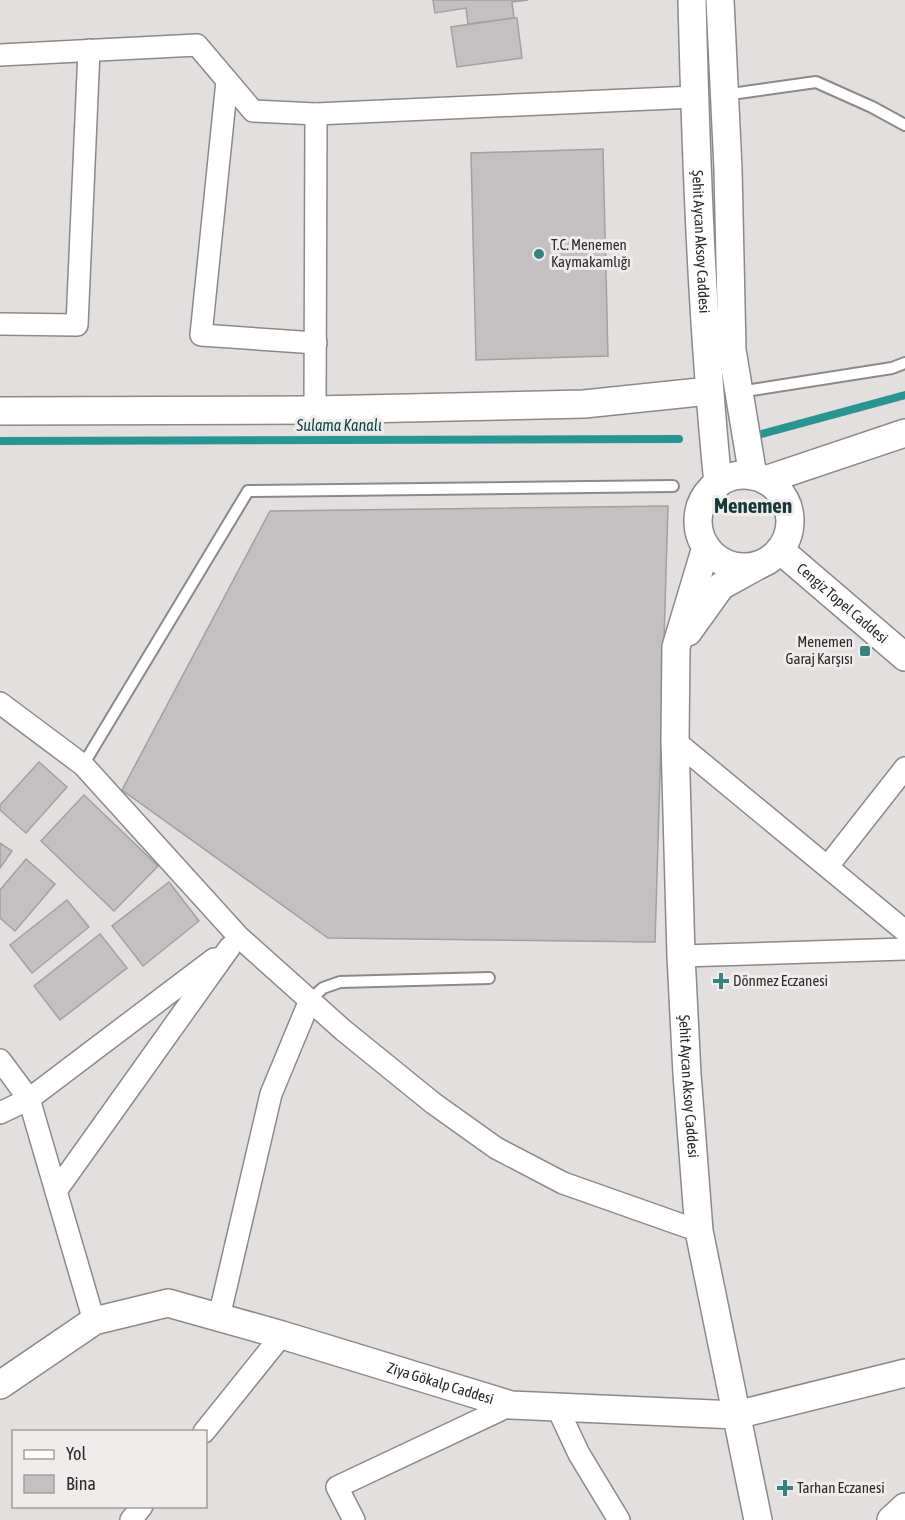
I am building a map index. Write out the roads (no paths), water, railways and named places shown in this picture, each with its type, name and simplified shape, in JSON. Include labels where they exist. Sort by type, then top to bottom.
[{"type":"street","name":"Şehit Aycan Aksoy Caddesi","points":[[720,0],[728,170],[732,350],[739,392],[759,478]]},
{"type":"street","name":"Şehit Aycan Aksoy Caddesi","points":[[690,4],[709,391],[718,484]]},
{"type":"street","points":[[0,55],[197,45],[254,111],[316,114],[694,97]]},
{"type":"street","points":[[0,324],[77,325],[89,50]]},
{"type":"street","points":[[227,81],[201,335],[316,343]]},
{"type":"street","points":[[315,410],[316,114]]},
{"type":"street","points":[[0,411],[315,410],[585,404],[709,391]]},
{"type":"street","points":[[769,558],[744,567],[729,565],[716,558],[706,547],[700,534],[698,520],[700,506],[707,493],[729,478],[741,476],[759,478],[905,433]]},
{"type":"street","points":[[676,647],[721,586],[769,558],[787,538],[790,525],[789,511],[784,499],[776,488],[759,478]]},
{"type":"street","name":"Şehit Aycan Aksoy Caddesi","points":[[706,547],[676,647],[675,741],[687,1074],[699,1231],[758,1520]]},
{"type":"street","name":"Cengiz Topel Caddesi","points":[[769,558],[905,657]]},
{"type":"street","points":[[0,703],[83,765],[235,942],[310,1000],[433,1103],[496,1148],[563,1183],[699,1231]]},
{"type":"street","points":[[675,741],[905,931]]},
{"type":"street","points":[[828,866],[905,768]]},
{"type":"street","points":[[0,1113],[29,1099],[235,942]]},
{"type":"street","points":[[56,1191],[235,942]]},
{"type":"street","points":[[681,956],[905,949]]},
{"type":"street","points":[[219,1317],[271,1094],[310,1000]]},
{"type":"street","points":[[0,1060],[29,1099],[94,1321]]},
{"type":"street","name":"Ziya Gökalp Caddesi","points":[[0,1385],[94,1321],[168,1303],[282,1335],[511,1405],[736,1415],[905,1373]]},
{"type":"street","points":[[205,1430],[282,1335]]},
{"type":"street","points":[[354,1520],[336,1487],[511,1405]]},
{"type":"street","points":[[557,1407],[579,1454],[619,1520]]},
{"type":"street","points":[[131,1520],[140,1508]]},
{"type":"street","points":[[891,1520],[905,1508]]},
{"type":"lane","points":[[724,95],[816,82],[872,106],[905,125]]},
{"type":"lane","points":[[739,392],[892,368],[905,363]]},
{"type":"lane","points":[[83,765],[248,491],[673,486]]},
{"type":"lane","points":[[310,1000],[323,988],[340,982],[489,978]]},
{"type":"waterway","points":[[758,435],[905,395]]},
{"type":"waterway","name":"Sulama Kanalı","points":[[0,441],[679,439]]},
{"type":"place","name":"T.C. Menemen Kaymakamlığı","points":[[539,254]]},
{"type":"place","name":"Menemen Garaj Karşısı","points":[[865,651]]},
{"type":"place","name":"Dönmez Eczanesi","points":[[721,981]]},
{"type":"place","name":"Tarhan Eczanesi","points":[[785,1488]]},
{"type":"district","name":"Menemen","points":[[753,506]]}]
